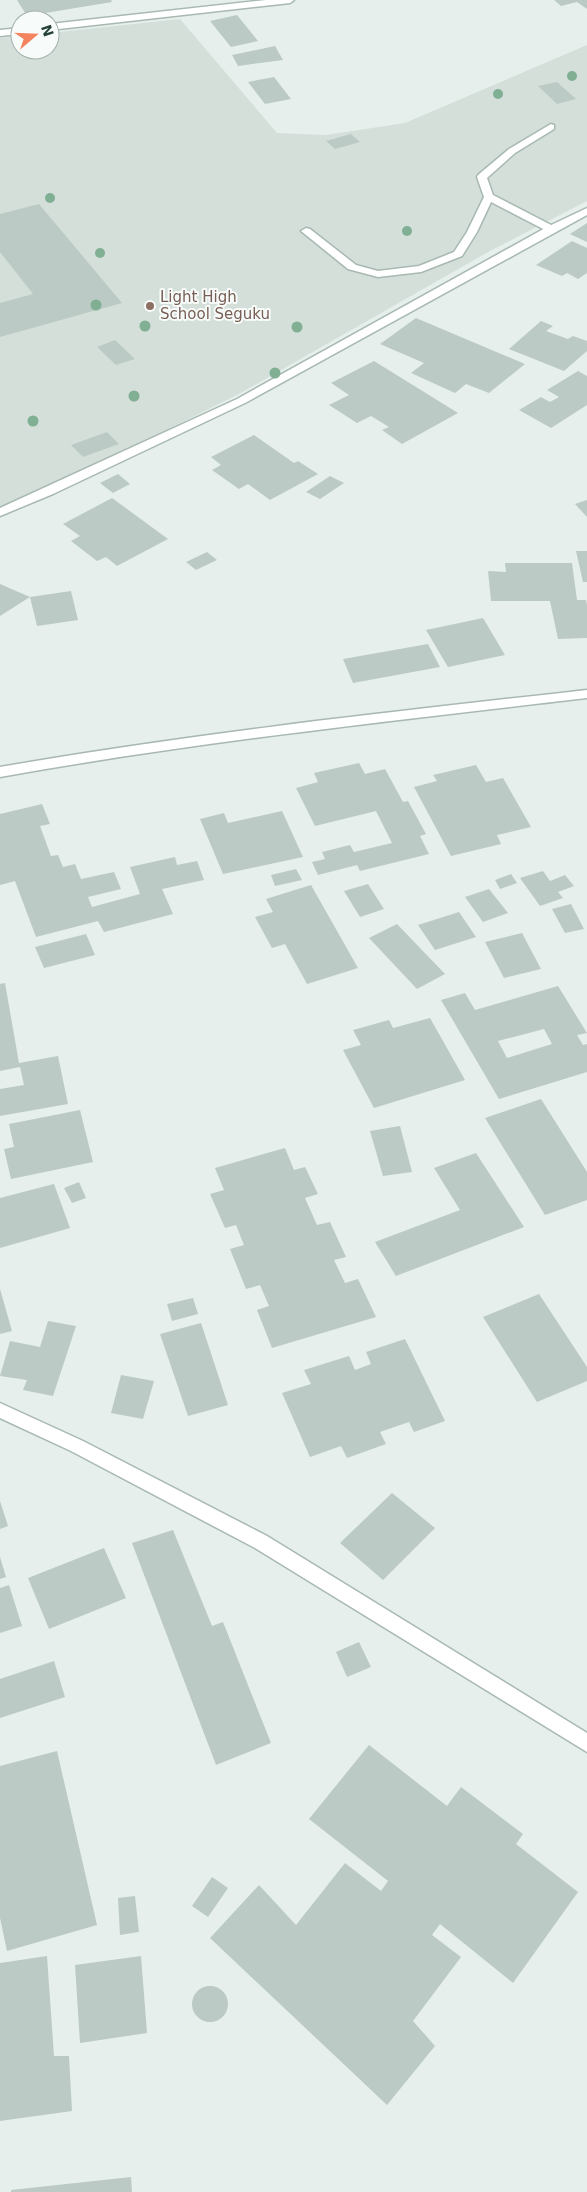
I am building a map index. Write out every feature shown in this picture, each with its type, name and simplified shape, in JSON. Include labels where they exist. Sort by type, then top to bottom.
[{"type":"street","points":[[60,26],[290,0]]},
{"type":"street","points":[[306,231],[352,267],[378,274],[421,268],[458,254],[472,232],[488,197],[482,177],[512,151],[551,127]]},
{"type":"street","points":[[488,197],[551,229]]},
{"type":"street","points":[[0,512],[58,487],[241,401],[551,229],[587,211]]},
{"type":"street","points":[[0,772],[97,755],[256,732],[587,694]]},
{"type":"street","points":[[0,1410],[77,1446],[261,1542],[587,1743]]},
{"type":"shaded area","points":[[180,19],[277,133],[326,135],[405,123],[587,45],[587,201],[488,252],[239,394],[78,474],[0,509],[0,38],[10,37],[10,60],[60,60],[60,32]]},
{"type":"building","points":[[17,0],[111,0],[112,2],[60,11],[23,10]]},
{"type":"building","points":[[554,0],[587,0],[587,9],[577,2],[561,6]]},
{"type":"building","points":[[237,15],[258,41],[231,47],[210,21]]},
{"type":"building","points":[[275,46],[283,60],[238,66],[232,55]]},
{"type":"building","points":[[274,77],[291,99],[265,104],[248,82]]},
{"type":"building","points":[[557,82],[576,99],[557,104],[538,86]]},
{"type":"building","points":[[351,134],[360,142],[335,149],[326,141]]},
{"type":"building","points":[[39,204],[122,303],[0,337],[0,303],[33,294],[0,252],[0,214]]},
{"type":"building","points":[[587,223],[587,242],[570,234]]},
{"type":"building","points":[[572,241],[587,248],[587,273],[578,279],[567,273],[562,276],[536,265]]},
{"type":"building","points":[[416,318],[525,364],[489,393],[466,384],[455,393],[411,373],[424,363],[380,344]]},
{"type":"building","points":[[541,321],[553,326],[546,331],[568,339],[573,336],[587,341],[587,351],[564,371],[509,349]]},
{"type":"building","points":[[115,340],[135,359],[116,365],[97,347]]},
{"type":"building","points":[[374,361],[458,413],[402,444],[382,430],[389,427],[371,416],[357,423],[329,405],[349,395],[331,383]]},
{"type":"building","points":[[578,371],[587,376],[587,405],[551,428],[519,410],[541,397],[550,402],[559,397],[547,390]]},
{"type":"building","points":[[107,432],[119,444],[83,457],[71,445]]},
{"type":"building","points":[[254,435],[294,463],[298,461],[318,474],[270,500],[248,484],[239,489],[212,470],[221,465],[211,457]]},
{"type":"building","points":[[118,474],[130,484],[113,493],[100,483]]},
{"type":"building","points":[[330,476],[344,483],[320,499],[306,492]]},
{"type":"building","points":[[112,498],[168,539],[117,566],[106,557],[97,561],[71,541],[80,536],[63,524]]},
{"type":"building","points":[[587,500],[587,517],[575,504]]},
{"type":"building","points":[[576,551],[587,551],[587,582],[583,582]]},
{"type":"building","points":[[207,552],[217,560],[196,570],[186,562]]},
{"type":"building","points":[[505,563],[572,563],[577,600],[586,600],[587,605],[587,638],[558,639],[550,601],[491,601],[488,571],[506,572]]},
{"type":"building","points":[[0,584],[30,597],[0,616]]},
{"type":"building","points":[[71,591],[78,620],[37,626],[30,597]]},
{"type":"building","points":[[483,618],[505,655],[448,667],[426,630]]},
{"type":"building","points":[[428,644],[440,667],[353,683],[343,659]]},
{"type":"building","points":[[359,763],[365,774],[385,769],[403,802],[408,801],[426,834],[420,836],[429,854],[360,871],[357,865],[318,875],[312,862],[325,859],[322,852],[350,845],[354,852],[392,843],[376,811],[315,826],[296,788],[318,782],[314,773]]},
{"type":"building","points":[[476,765],[486,782],[503,778],[531,827],[497,835],[501,844],[451,856],[414,787],[437,781],[433,775]]},
{"type":"building","points":[[42,804],[50,824],[40,826],[51,856],[58,855],[63,867],[75,864],[81,879],[114,872],[121,889],[88,897],[92,907],[140,894],[130,867],[175,857],[177,865],[197,861],[204,880],[162,889],[173,914],[104,932],[98,921],[36,937],[15,881],[0,885],[0,814]]},
{"type":"building","points":[[282,811],[303,857],[223,874],[200,819],[224,813],[228,823]]},
{"type":"building","points":[[296,869],[302,880],[275,886],[271,875]]},
{"type":"building","points":[[543,871],[550,881],[565,875],[574,886],[558,892],[563,898],[540,906],[520,878]]},
{"type":"building","points":[[511,874],[517,883],[500,889],[495,880]]},
{"type":"building","points":[[368,884],[384,909],[360,917],[344,891]]},
{"type":"building","points":[[311,885],[358,968],[307,984],[285,944],[272,948],[255,917],[273,912],[266,899]]},
{"type":"building","points":[[489,889],[508,913],[483,922],[465,897]]},
{"type":"building","points":[[571,904],[584,929],[565,933],[552,909]]},
{"type":"building","points":[[459,912],[476,937],[435,950],[418,925]]},
{"type":"building","points":[[397,924],[445,974],[417,989],[369,938]]},
{"type":"building","points":[[522,933],[541,969],[504,978],[485,942]]},
{"type":"building","points":[[86,934],[95,955],[44,968],[35,947]]},
{"type":"building","points":[[5,983],[19,1063],[58,1056],[68,1104],[0,1116],[0,1089],[24,1085],[20,1067],[0,1071],[0,984]]},
{"type":"building","points":[[558,986],[587,1033],[577,1035],[583,1045],[587,1044],[587,1072],[499,1099],[441,1000],[465,993],[475,1010]],"holes":[[[544,1029],[552,1044],[507,1058],[498,1041]]]},
{"type":"building","points":[[430,1018],[465,1080],[374,1108],[343,1050],[361,1045],[353,1030],[389,1020],[393,1028]]},
{"type":"building","points":[[541,1099],[587,1172],[587,1200],[545,1215],[485,1118]]},
{"type":"building","points":[[80,1110],[93,1162],[11,1179],[4,1149],[14,1147],[9,1124]]},
{"type":"building","points":[[400,1126],[412,1172],[383,1176],[370,1131]]},
{"type":"building","points":[[285,1148],[294,1170],[305,1167],[318,1194],[305,1198],[317,1225],[330,1222],[346,1257],[334,1260],[345,1283],[358,1279],[376,1317],[272,1348],[257,1310],[269,1306],[260,1285],[246,1289],[230,1249],[244,1245],[236,1225],[225,1228],[210,1194],[224,1190],[215,1168]]},
{"type":"building","points":[[476,1153],[524,1227],[396,1276],[375,1242],[460,1210],[434,1168]]},
{"type":"building","points":[[79,1182],[86,1198],[72,1203],[64,1188]]},
{"type":"building","points":[[54,1184],[70,1228],[0,1248],[0,1198]]},
{"type":"building","points":[[0,1289],[12,1331],[0,1334]]},
{"type":"building","points":[[539,1294],[587,1367],[587,1381],[537,1402],[483,1317]]},
{"type":"building","points":[[193,1298],[198,1314],[172,1321],[167,1304]]},
{"type":"building","points":[[48,1321],[76,1326],[53,1396],[23,1390],[27,1380],[0,1376],[10,1341],[40,1347]]},
{"type":"building","points":[[201,1323],[228,1405],[188,1416],[160,1334]]},
{"type":"building","points":[[405,1339],[445,1421],[414,1432],[409,1422],[380,1432],[386,1444],[347,1458],[341,1446],[310,1457],[282,1393],[311,1384],[304,1370],[349,1356],[355,1370],[371,1364],[366,1352]]},
{"type":"building","points":[[121,1375],[154,1381],[143,1419],[111,1413]]},
{"type":"building","points":[[392,1493],[435,1528],[383,1580],[340,1543]]},
{"type":"building","points":[[0,1501],[8,1526],[0,1529]]},
{"type":"building","points":[[173,1530],[212,1626],[223,1622],[271,1743],[216,1765],[132,1543]]},
{"type":"building","points":[[104,1548],[126,1598],[49,1629],[28,1578]]},
{"type":"building","points":[[0,1557],[6,1577],[0,1579]]},
{"type":"building","points":[[9,1585],[22,1626],[0,1633],[0,1588]]},
{"type":"building","points":[[359,1642],[371,1667],[347,1677],[336,1652]]},
{"type":"building","points":[[54,1661],[65,1697],[0,1718],[0,1679]]},
{"type":"building","points":[[369,1745],[447,1806],[461,1787],[523,1834],[516,1844],[578,1892],[513,1983],[440,1924],[432,1935],[461,1957],[413,2021],[435,2046],[387,2105],[210,1938],[259,1885],[296,1925],[345,1863],[381,1891],[388,1881],[309,1819]]},
{"type":"building","points":[[57,1751],[97,1925],[7,1951],[0,1918],[0,1766]]},
{"type":"building","points":[[212,1877],[228,1888],[208,1917],[192,1906]]},
{"type":"building","points":[[135,1896],[139,1932],[120,1935],[118,1898]]},
{"type":"building","points":[[47,1956],[54,2056],[69,2056],[72,2111],[0,2121],[0,1963]]},
{"type":"building","points":[[141,1956],[147,2033],[80,2043],[75,1965]]},
{"type":"building","points":[[210,1986],[217,1987],[223,1991],[227,1997],[227,2011],[223,2017],[217,2021],[210,2022],[203,2021],[197,2017],[193,2011],[192,2004],[193,1997],[197,1991],[203,1987]]},
{"type":"building","points":[[131,2177],[132,2192],[11,2192],[11,2190]]},
{"type":"place","name":"Light High School Seguku","points":[[150,306]]}]
